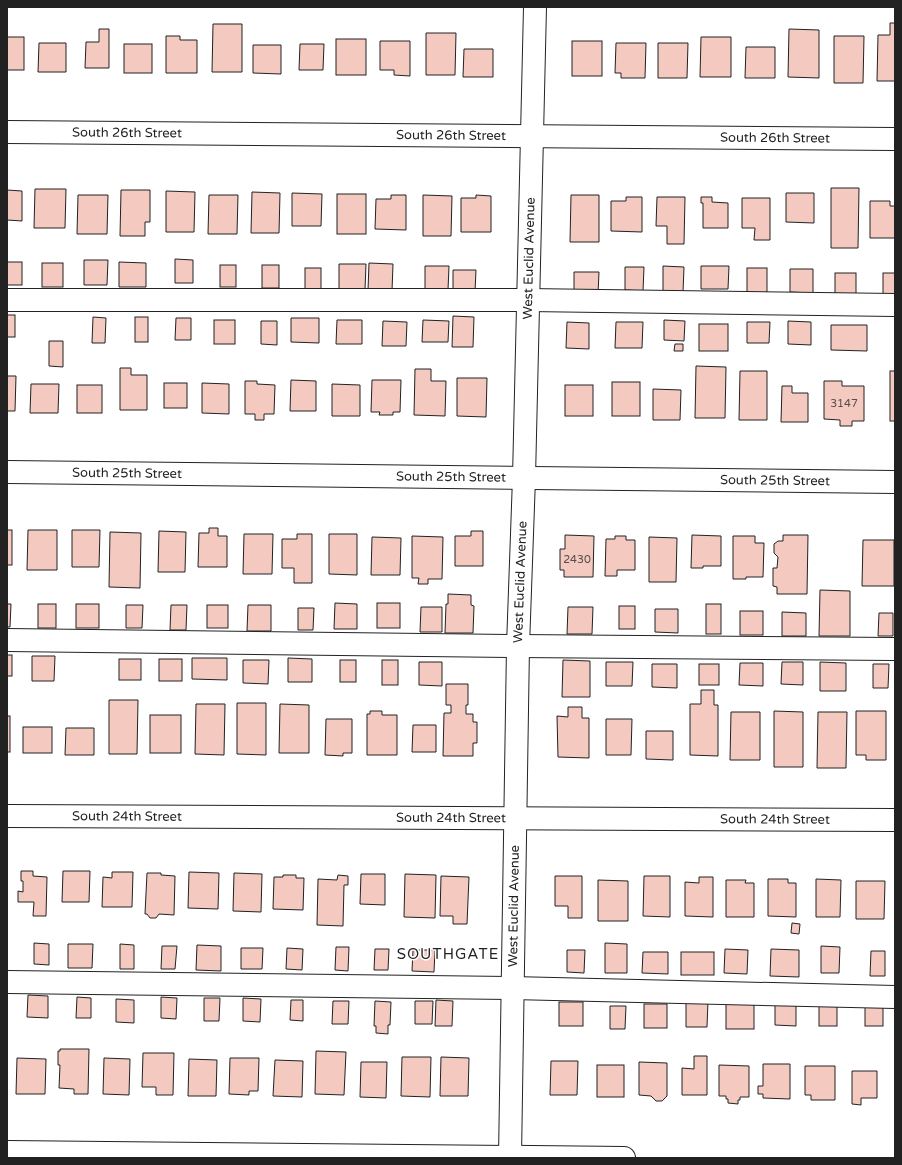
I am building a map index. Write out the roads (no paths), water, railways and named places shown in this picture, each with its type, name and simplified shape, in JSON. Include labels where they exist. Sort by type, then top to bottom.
[{"type":"street","name":"West Euclid Avenue","points":[[510,1157],[518,646],[524,478],[535,7]]},
{"type":"street","name":"South 26th Street","points":[[7,132],[895,139]]},
{"type":"street","points":[[7,300],[528,300],[895,305]]},
{"type":"street","name":"South 25th Street","points":[[7,472],[895,482]]},
{"type":"street","points":[[7,640],[895,649]]},
{"type":"street","name":"South 24th Street","points":[[7,816],[895,820]]},
{"type":"street","points":[[7,982],[512,988],[895,997]]},
{"type":"street","points":[[7,1152],[624,1158]]},
{"type":"district","name":"SOUTHGATE","points":[[448,954]]}]
